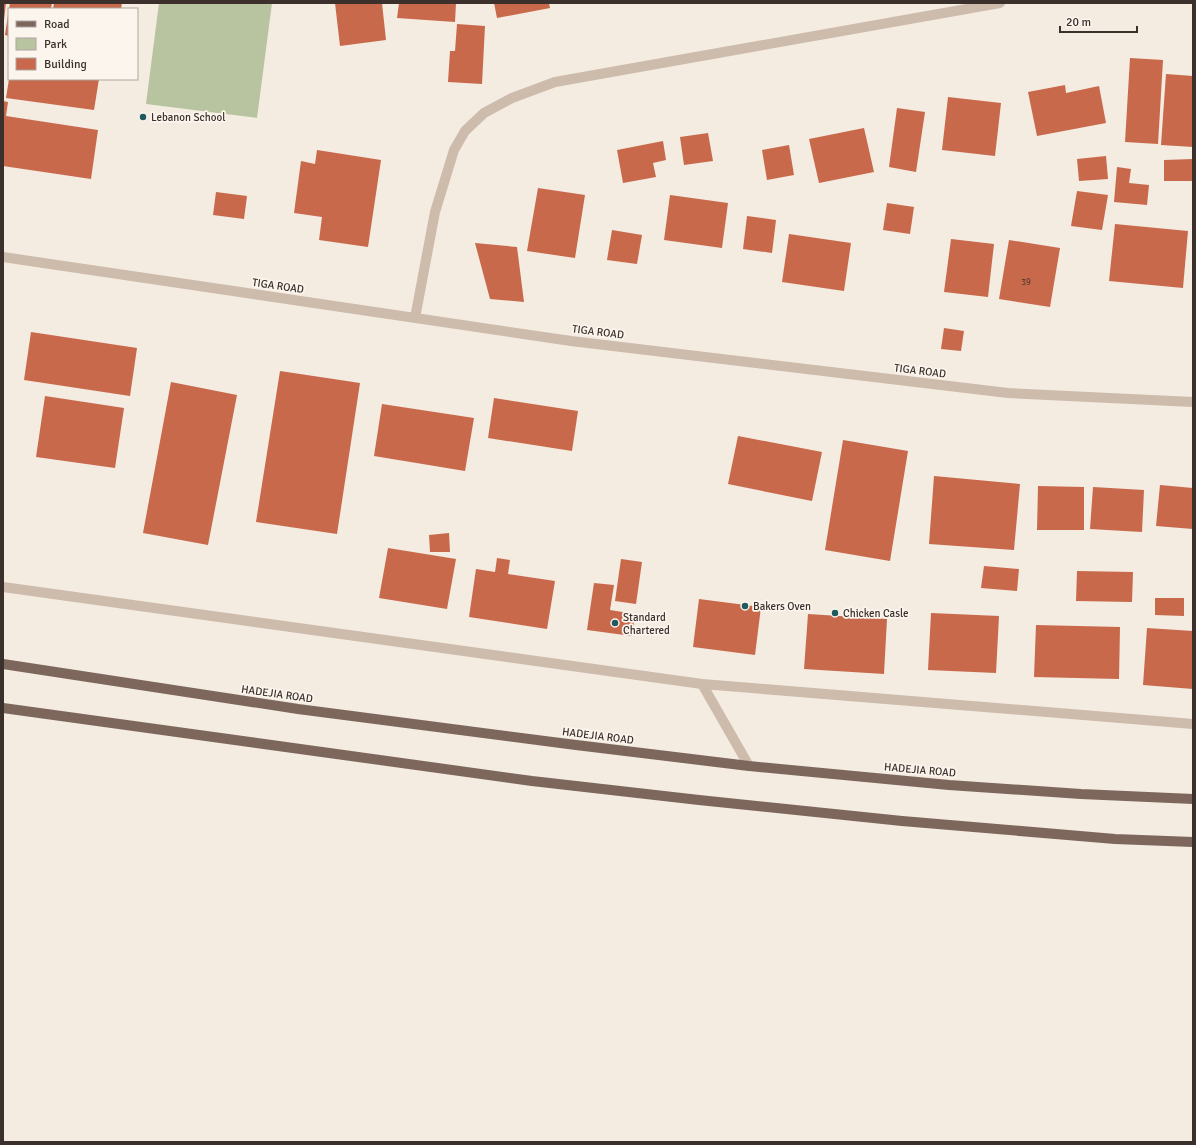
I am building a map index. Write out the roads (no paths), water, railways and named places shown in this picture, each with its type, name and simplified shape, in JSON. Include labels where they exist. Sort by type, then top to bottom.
[{"type":"main road","name":"HADEJIA ROAD","points":[[3,664],[298,709],[749,766],[949,785],[1081,794],[1193,799]]},
{"type":"main road","points":[[3,708],[532,781],[910,822],[1115,839],[1193,842]]},
{"type":"street","points":[[415,318],[435,212],[454,150],[465,131],[484,113],[512,98],[555,82],[1000,3]]},
{"type":"street","name":"TIGA ROAD","points":[[3,258],[571,341],[1008,393],[1193,402]]},
{"type":"street","points":[[3,586],[702,684],[1193,724]]},
{"type":"street","points":[[702,684],[749,766]]},
{"type":"place","name":"Lebanon School","points":[[143,117]]},
{"type":"place","name":"Bakers Oven","points":[[745,606]]},
{"type":"place","name":"Chicken Casle","points":[[835,613]]},
{"type":"place","name":"Standard Chartered","points":[[615,623]]}]
